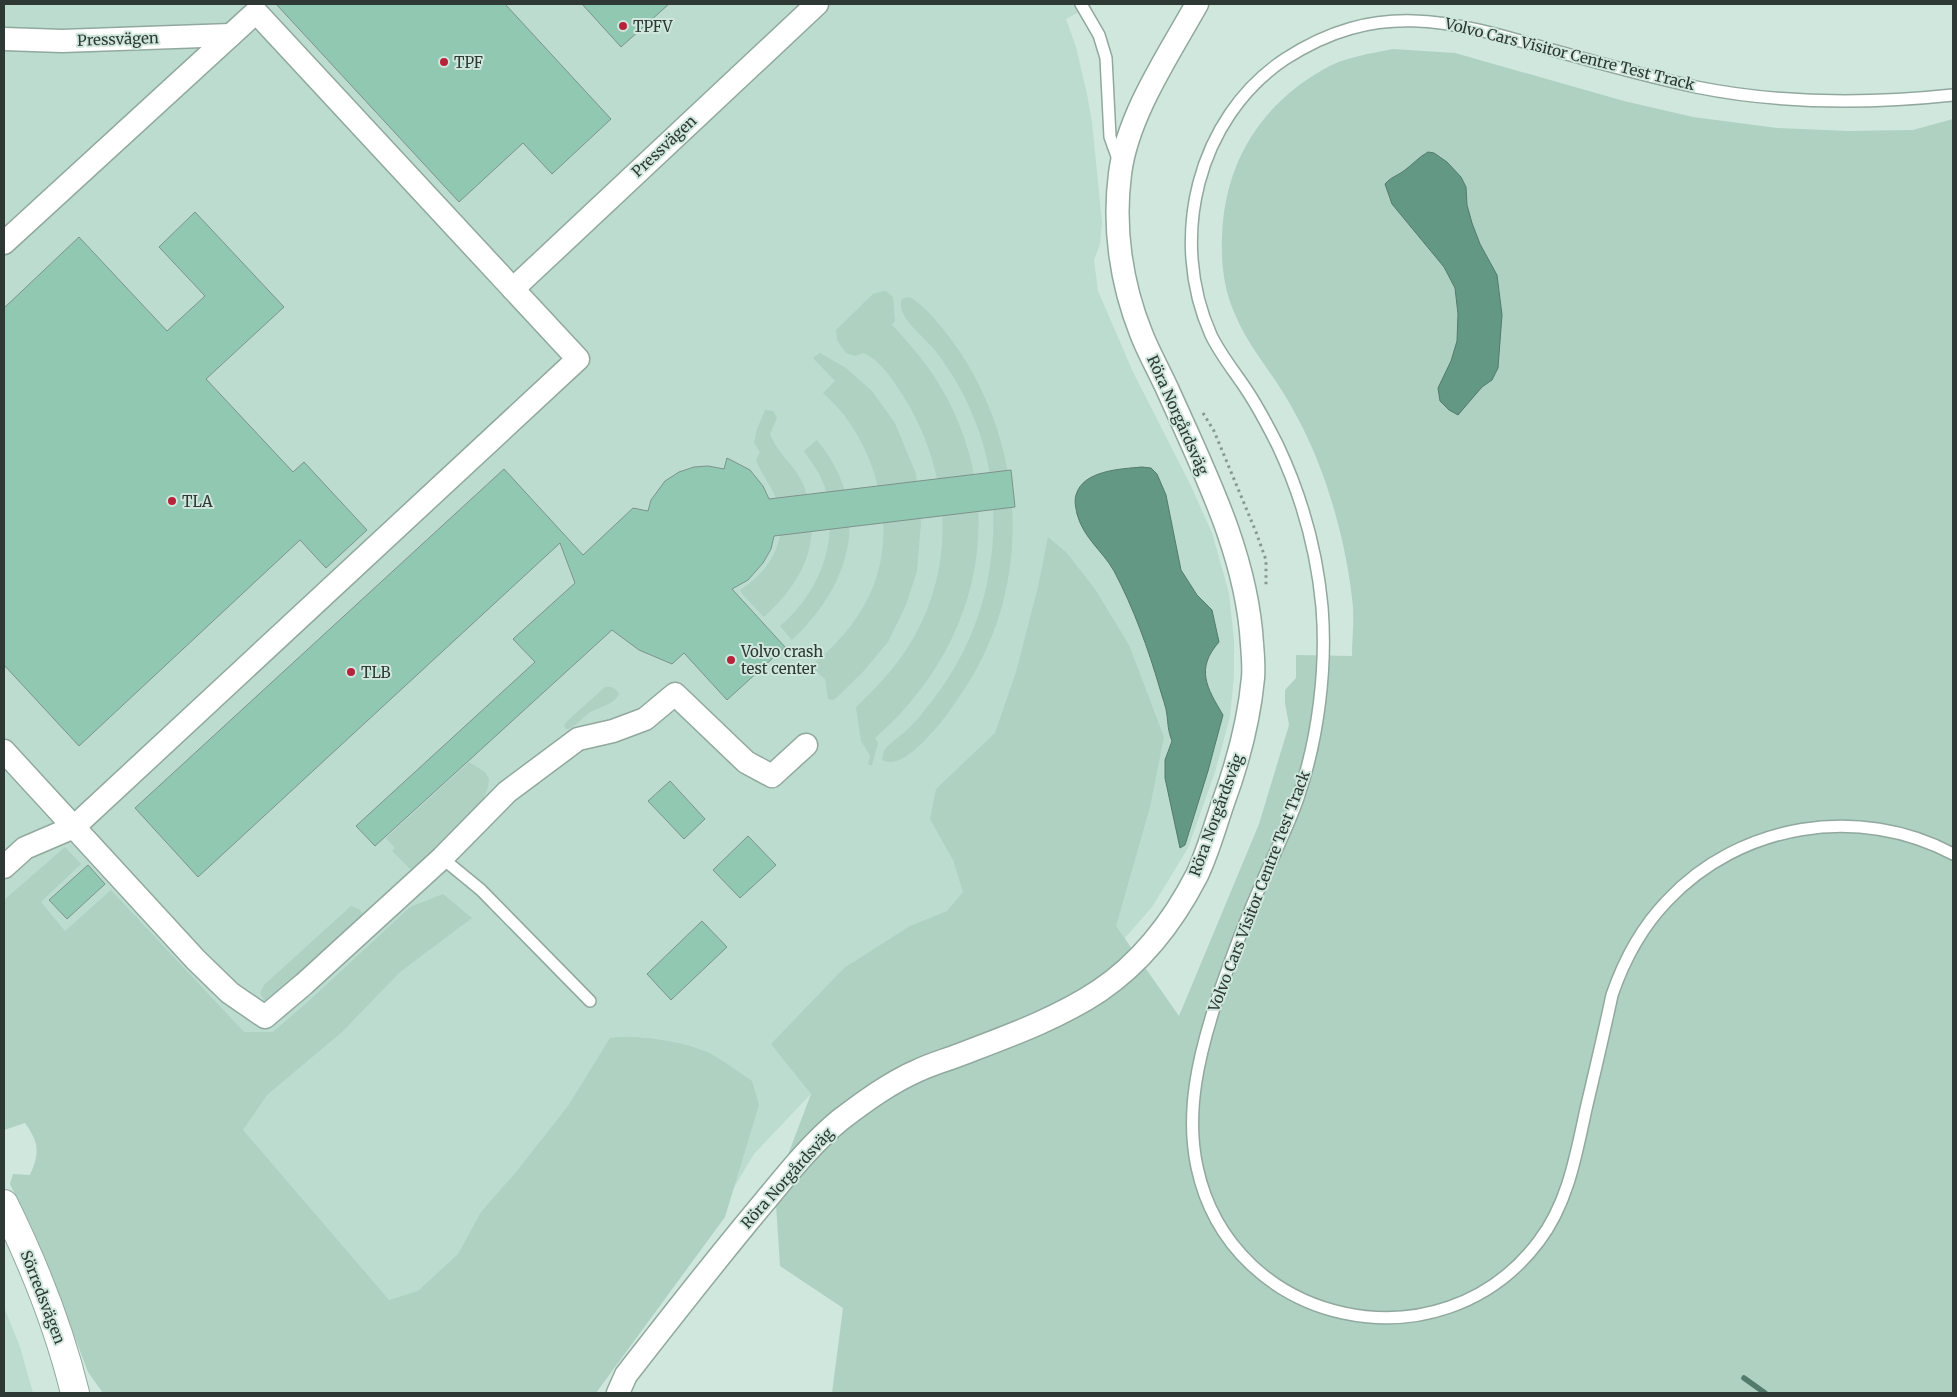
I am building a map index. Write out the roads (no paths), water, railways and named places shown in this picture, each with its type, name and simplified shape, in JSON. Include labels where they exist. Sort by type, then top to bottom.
[{"type":"street","name":"Pressvägen","points":[[513,289],[817,4]]},
{"type":"street","name":"Röra Norgårdsväg","points":[[618,1393],[626,1375],[717,1257],[800,1159],[837,1123],[882,1089],[919,1070],[1060,1013],[1100,990],[1126,970],[1149,948],[1177,909],[1198,872],[1231,781],[1246,727],[1254,674],[1251,623],[1241,572],[1231,537],[1168,391],[1141,334],[1132,308],[1120,254],[1117,222],[1120,168],[1134,125],[1144,101],[1197,4]]},
{"type":"street","points":[[4,243],[256,12],[578,359],[74,826],[25,848],[4,867]]},
{"type":"street","name":"Pressvägen","points":[[4,40],[62,41],[231,34]]},
{"type":"street","points":[[4,751],[209,973],[230,993],[265,1017],[304,984],[442,858],[507,792],[578,739],[613,731],[645,719],[675,694],[746,762],[772,776],[806,745]]},
{"type":"street","name":"Sörredsvägen","points":[[4,1204],[49,1306],[75,1393]]},
{"type":"lane","points":[[1081,4],[1098,35],[1106,58],[1110,138],[1120,168]]},
{"type":"lane","name":"Volvo Cars Visitor Centre Test Track","points":[[1953,95],[1913,100],[1848,101],[1779,98],[1739,93],[1698,87],[1631,71],[1461,25],[1426,19],[1402,19],[1351,28],[1309,44],[1266,73],[1245,94],[1231,112],[1210,150],[1197,186],[1190,233],[1193,276],[1201,308],[1212,336],[1248,392],[1288,468],[1305,518],[1315,561],[1322,610],[1322,655],[1317,724],[1296,804],[1232,956],[1205,1037],[1196,1078],[1192,1113],[1193,1147],[1198,1175],[1212,1212],[1231,1242],[1257,1270],[1290,1294],[1318,1306],[1357,1316],[1390,1318],[1428,1314],[1467,1300],[1498,1282],[1515,1268],[1538,1242],[1557,1212],[1572,1171],[1612,995],[1620,974],[1635,944],[1652,918],[1683,885],[1702,869],[1728,854],[1779,834],[1816,827],[1840,826],[1883,830],[1929,842],[1953,854]]},
{"type":"lane","points":[[442,858],[481,890],[590,1001]]},
{"type":"waterway","points":[[1744,1378],[1765,1393]]},
{"type":"place","name":"TPFV","points":[[623,26]]},
{"type":"place","name":"TPF","points":[[444,62]]},
{"type":"place","name":"TLA","points":[[172,501]]},
{"type":"place","name":"Volvo crash test center","points":[[731,660]]},
{"type":"place","name":"TLB","points":[[351,672]]}]
